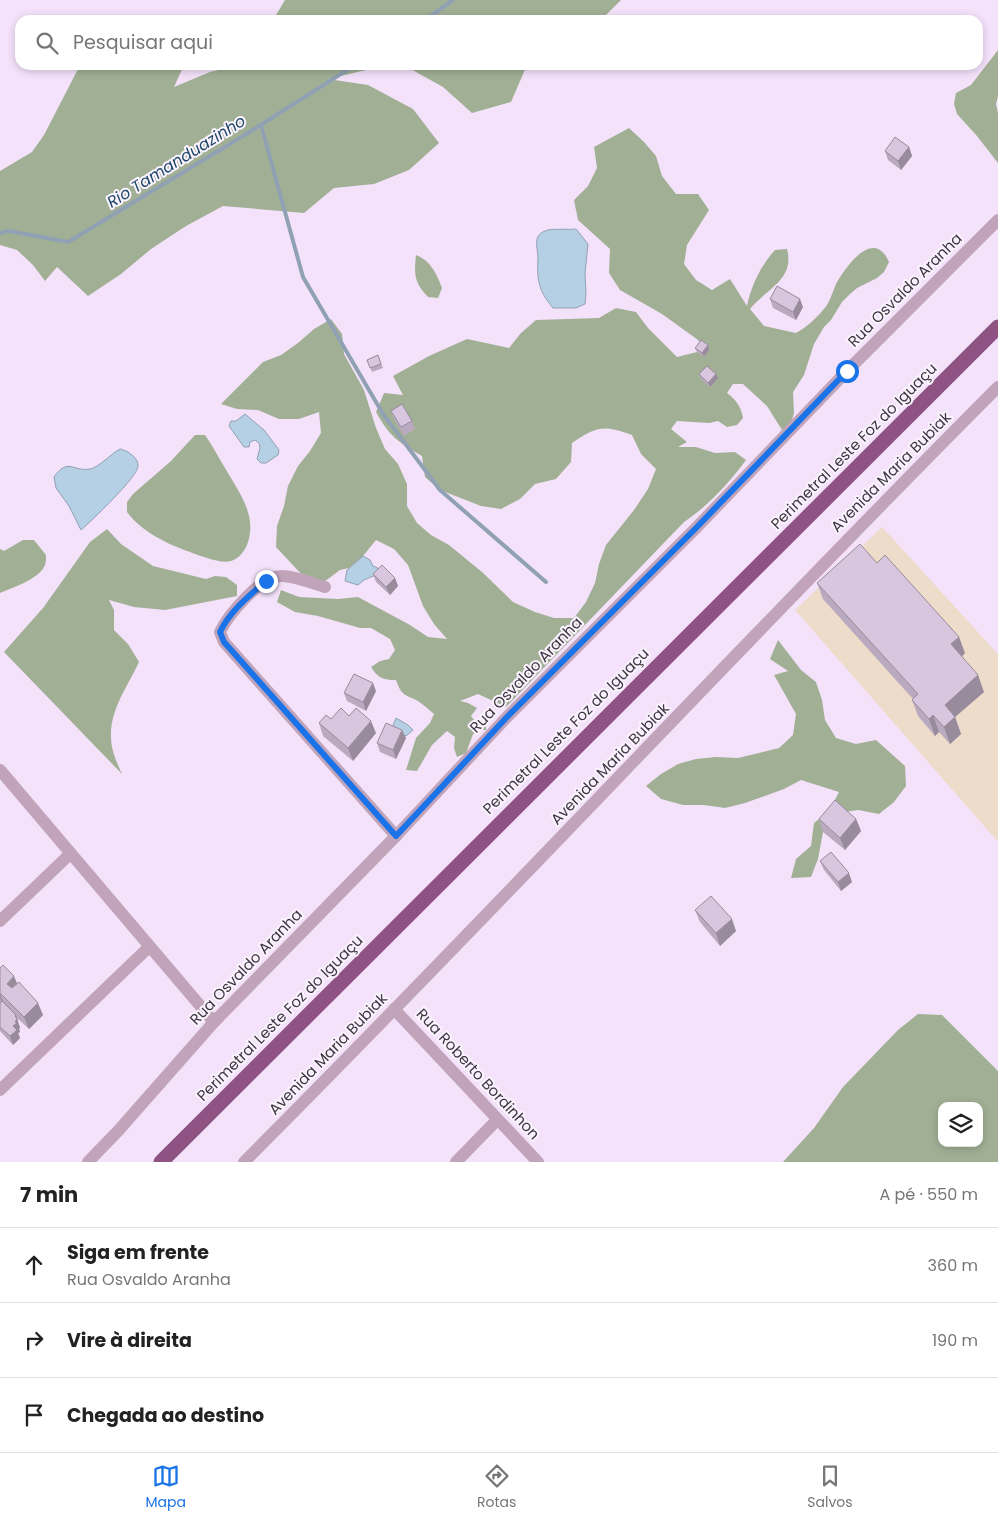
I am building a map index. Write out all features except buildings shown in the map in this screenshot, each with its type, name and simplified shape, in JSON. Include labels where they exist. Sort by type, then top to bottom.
[{"type":"highway","name":"Perimetral Leste Foz do Iguaçu","points":[[161,1162],[998,327]]},
{"type":"street","name":"Rua Osvaldo Aranha","points":[[88,1162],[118,1131],[214,1022],[396,836],[514,710],[696,528],[847,371],[998,220]]},
{"type":"street","name":"Avenida Maria Bubiak","points":[[244,1162],[610,788],[897,488],[998,387]]},
{"type":"street","points":[[325,586],[282,576],[274,577],[266,581],[246,599],[225,621],[220,632],[224,642],[396,836]]},
{"type":"street","points":[[0,770],[214,1022]]},
{"type":"street","points":[[0,921],[70,854]]},
{"type":"street","points":[[0,1090],[149,947]]},
{"type":"street","name":"Rua Roberto Bordinhon","points":[[394,1009],[538,1162]]},
{"type":"street","points":[[456,1162],[497,1120]]},
{"type":"shaded area","points":[[882,527],[998,654],[998,842],[795,610]]},
{"type":"green space","points":[[285,0],[621,0],[606,15],[276,15]]},
{"type":"green space","points":[[998,50],[998,96],[996,104],[998,113],[998,163],[957,114],[954,104],[956,93],[971,85]]},
{"type":"green space","points":[[182,70],[174,87],[218,70],[366,70],[328,79],[368,85],[413,109],[439,143],[409,170],[374,184],[334,188],[304,213],[223,206],[186,226],[151,249],[121,274],[88,296],[57,267],[45,281],[33,265],[17,250],[0,245],[0,171],[32,152],[44,135],[77,71]]},
{"type":"green space","points":[[412,70],[525,70],[511,102],[472,113],[443,87]]},
{"type":"green space","points":[[629,128],[656,156],[662,176],[676,194],[698,194],[709,210],[687,245],[684,264],[696,280],[712,290],[730,279],[747,306],[754,283],[765,262],[775,250],[787,249],[787,268],[783,276],[750,309],[764,326],[796,333],[804,328],[827,305],[836,284],[846,268],[861,253],[868,249],[876,248],[883,252],[889,262],[884,272],[877,278],[857,288],[842,302],[831,320],[824,327],[814,344],[804,375],[793,392],[794,413],[791,423],[782,430],[767,406],[743,384],[733,384],[727,393],[741,410],[743,418],[737,425],[727,427],[718,421],[709,423],[677,421],[671,429],[687,442],[678,447],[696,447],[715,453],[735,452],[746,460],[718,494],[684,522],[506,707],[478,694],[460,701],[477,708],[471,716],[477,724],[486,726],[486,730],[473,734],[466,753],[457,757],[454,748],[455,737],[447,731],[432,745],[417,771],[406,770],[416,738],[430,723],[434,714],[418,701],[404,694],[396,680],[381,678],[371,667],[380,661],[389,659],[395,650],[390,639],[371,628],[360,628],[318,616],[295,612],[277,602],[281,590],[299,597],[338,599],[358,597],[428,637],[447,639],[434,624],[423,606],[408,565],[394,549],[376,540],[363,556],[349,568],[340,570],[324,582],[304,577],[276,547],[277,526],[288,486],[298,466],[321,433],[319,412],[299,419],[279,419],[258,410],[237,409],[221,404],[263,362],[281,355],[314,329],[331,319],[342,334],[344,354],[364,390],[385,449],[398,464],[407,484],[407,506],[417,523],[431,535],[449,545],[482,572],[513,602],[554,618],[574,618],[586,602],[595,583],[606,545],[648,489],[656,469],[641,454],[632,435],[607,429],[588,433],[572,443],[571,462],[556,479],[535,484],[520,499],[501,509],[481,506],[440,490],[425,477],[422,456],[395,438],[376,412],[384,393],[403,395],[393,376],[429,356],[467,339],[509,348],[521,333],[536,320],[599,318],[616,308],[636,312],[648,328],[677,357],[697,352],[702,345],[698,340],[662,314],[620,290],[609,273],[610,249],[578,220],[574,200],[588,186],[597,168],[594,147]]},
{"type":"green space","points":[[416,255],[426,261],[435,273],[442,288],[438,298],[428,297],[420,287],[415,273]]},
{"type":"green space","points":[[195,435],[205,435],[208,439],[241,495],[249,514],[250,534],[247,545],[236,559],[231,561],[210,559],[173,545],[140,526],[127,512],[127,502],[133,494],[171,461]]},
{"type":"green space","points":[[107,529],[121,544],[153,566],[206,579],[215,576],[226,577],[237,585],[237,596],[165,610],[134,607],[109,600],[114,610],[114,630],[128,644],[139,662],[120,698],[111,727],[112,747],[122,774],[4,652],[43,608],[90,542]]},
{"type":"green space","points":[[23,540],[34,540],[46,555],[45,566],[31,579],[0,593],[0,549],[4,551]]},
{"type":"green space","points":[[778,640],[801,670],[816,682],[822,700],[825,720],[836,738],[856,744],[876,740],[905,766],[906,786],[894,802],[879,814],[858,810],[839,813],[823,832],[818,859],[811,877],[791,878],[796,859],[811,846],[814,823],[829,811],[839,792],[801,780],[784,789],[725,808],[683,805],[661,799],[646,786],[678,764],[696,759],[716,757],[738,758],[779,748],[793,735],[796,714],[774,675],[788,671],[770,659]]},
{"type":"green space","points":[[918,1014],[942,1015],[998,1071],[998,1162],[783,1162],[814,1128],[843,1087],[898,1030]]},
{"type":"water","points":[[576,229],[588,244],[585,273],[585,304],[576,308],[553,308],[541,290],[538,273],[537,239],[541,233],[547,230]]},
{"type":"water","points":[[245,414],[264,430],[279,450],[278,455],[266,463],[261,463],[257,459],[260,448],[259,443],[255,440],[250,442],[249,447],[244,447],[229,426],[231,421],[236,421]]},
{"type":"water","points":[[120,449],[135,457],[138,463],[136,472],[113,499],[81,530],[69,506],[56,488],[54,477],[67,466],[84,469],[94,468]]},
{"type":"water","points":[[363,556],[370,560],[373,566],[378,568],[376,575],[358,585],[345,581],[347,570]]},
{"type":"water","points":[[396,718],[413,730],[406,736],[392,728]]},
{"type":"waterway","name":"Rio Tamanduazinho","points":[[432,15],[453,0]]},
{"type":"waterway","name":"Rio Tamanduazinho","points":[[0,233],[9,231],[68,242],[248,133],[347,70]]},
{"type":"waterway","points":[[261,125],[303,277],[383,414],[440,490],[546,582]]},
{"type":"route","points":[[266,581],[225,621],[220,632],[224,642],[396,836],[507,717],[696,528],[847,371]]}]
